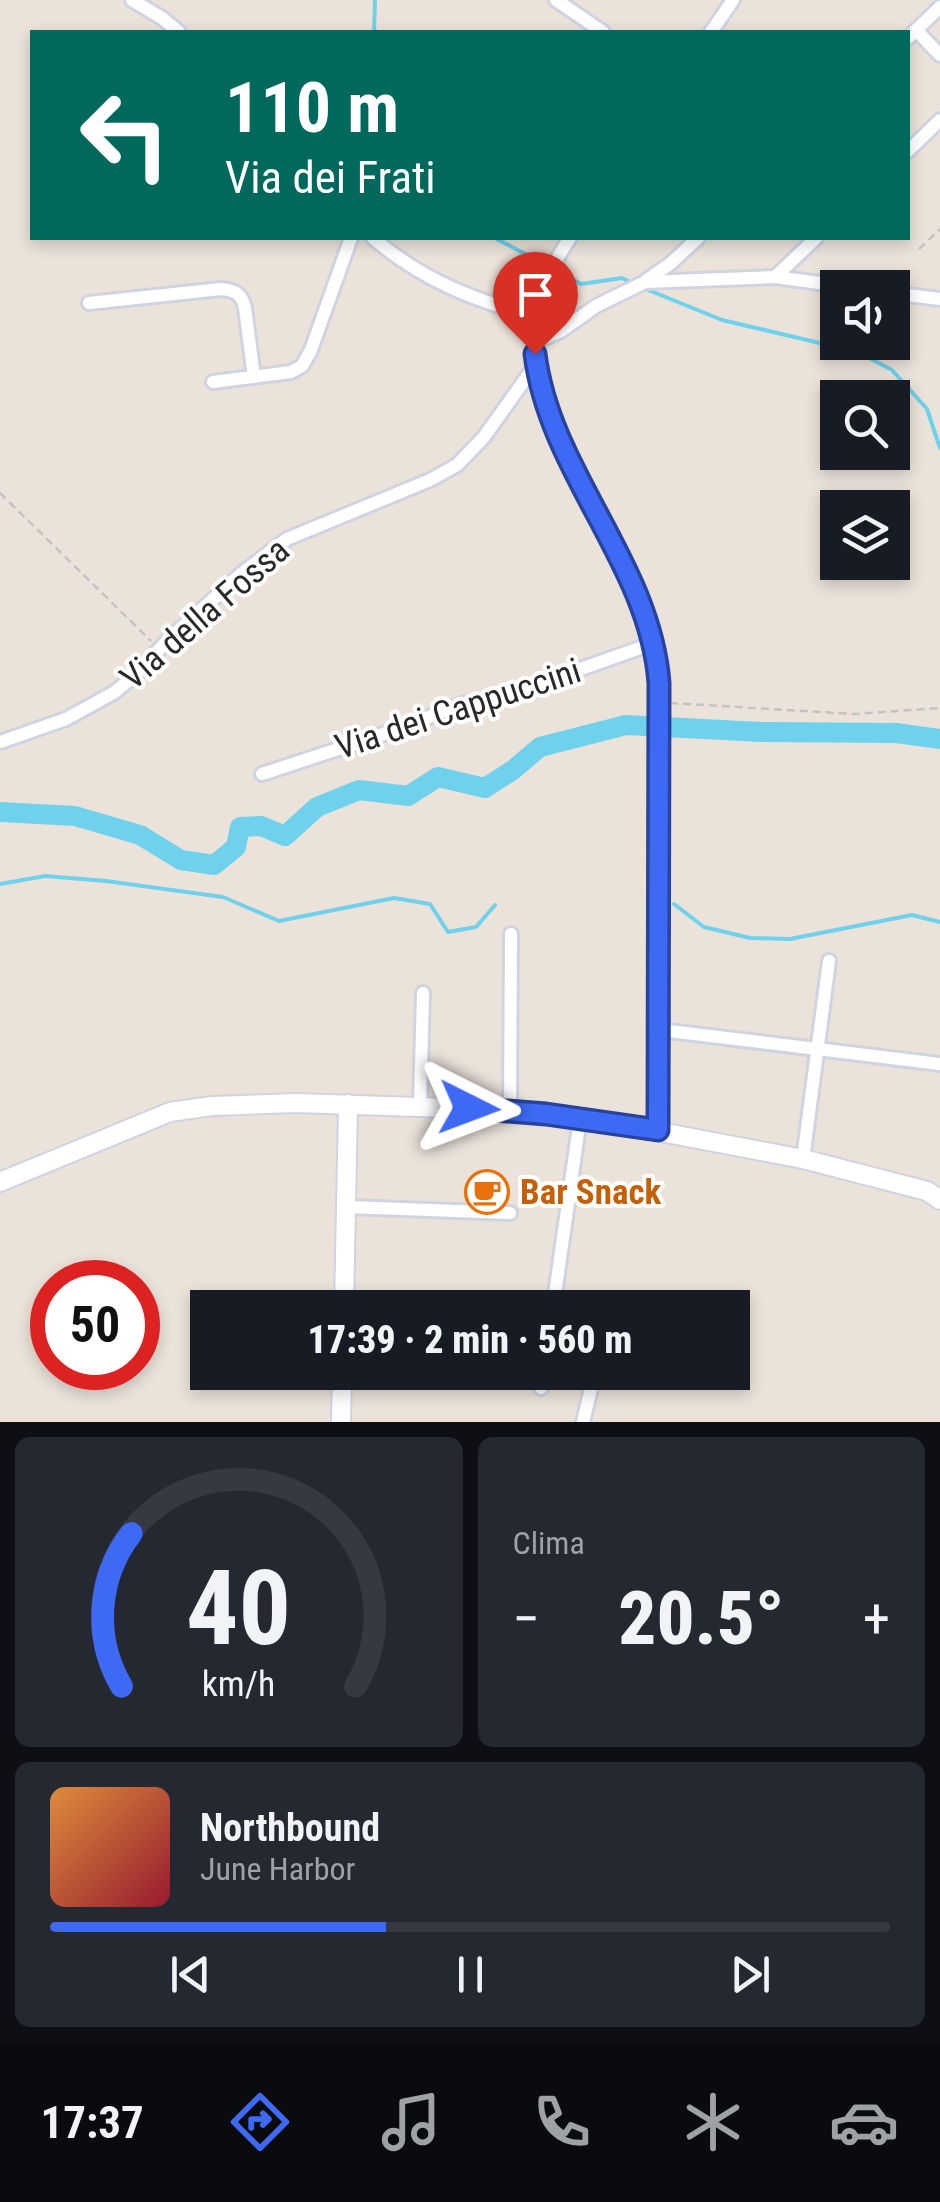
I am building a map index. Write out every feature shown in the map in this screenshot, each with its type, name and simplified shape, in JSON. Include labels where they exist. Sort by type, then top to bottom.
[{"type":"main road","points":[[0,1182],[178,1110],[241,1104],[348,1104],[510,1110],[658,1130],[804,1160],[927,1192],[940,1200]]},
{"type":"main road","points":[[345,1290],[348,1104]]},
{"type":"main road","points":[[340,1422],[341,1390]]},
{"type":"street","points":[[132,0],[177,30]]},
{"type":"street","points":[[556,0],[600,30]]},
{"type":"street","points":[[712,30],[733,0]]},
{"type":"street","points":[[940,7],[912,34],[940,55]]},
{"type":"street","points":[[910,148],[940,120]]},
{"type":"street","points":[[213,382],[298,369],[306,360],[350,240]]},
{"type":"street","points":[[376,240],[445,286],[536,316]]},
{"type":"street","points":[[569,240],[540,292],[534,344],[536,364],[554,424],[635,588],[654,643],[658,676],[658,1130]]},
{"type":"street","points":[[534,344],[556,334],[592,308],[646,282],[696,240]]},
{"type":"street","points":[[775,277],[814,240]]},
{"type":"street","points":[[646,282],[775,277],[820,283]]},
{"type":"street","points":[[89,304],[233,290],[244,302],[254,377]]},
{"type":"street","points":[[910,295],[940,300]]},
{"type":"street","name":"Via della Fossa","points":[[0,742],[60,722],[102,700],[137,673],[240,574],[282,542],[430,480],[461,462],[484,438],[536,364]]},
{"type":"street","name":"Via dei Cappuccini","points":[[262,774],[394,731],[459,704],[524,689],[654,643]]},
{"type":"street","points":[[510,1110],[511,934]]},
{"type":"street","points":[[804,1160],[828,961]]},
{"type":"street","points":[[420,1107],[424,993]]},
{"type":"street","points":[[669,1031],[940,1064]]},
{"type":"street","points":[[556,1290],[580,1119]]},
{"type":"street","points":[[347,1207],[510,1213]]},
{"type":"street","points":[[583,1422],[591,1390]]},
{"type":"path","points":[[918,249],[940,229]]},
{"type":"path","points":[[0,493],[159,649]]},
{"type":"path","points":[[658,708],[855,714],[940,708]]},
{"type":"waterway","points":[[374,30],[375,0]]},
{"type":"waterway","points":[[499,240],[548,266]]},
{"type":"waterway","points":[[557,271],[581,284],[622,278],[632,283]]},
{"type":"waterway","points":[[641,287],[722,320],[858,352],[892,370],[927,409],[940,448]]},
{"type":"waterway","points":[[0,812],[75,816],[140,835],[181,860],[214,865],[236,847],[240,827],[261,826],[285,836],[317,807],[359,790],[408,796],[438,777],[485,788],[540,747],[626,725],[896,733],[940,739]]},
{"type":"waterway","points":[[0,884],[45,876],[106,881],[223,897],[279,921],[394,898],[430,904],[448,932],[476,927],[495,905]]},
{"type":"waterway","points":[[674,904],[704,927],[750,938],[790,939],[912,915],[940,922]]},
{"type":"place","name":"Bar Snack","points":[[487,1192]]},
{"type":"route","points":[[469,1108],[658,1130],[659,683],[655,649],[638,596],[554,424],[541,388],[535,354]]}]
